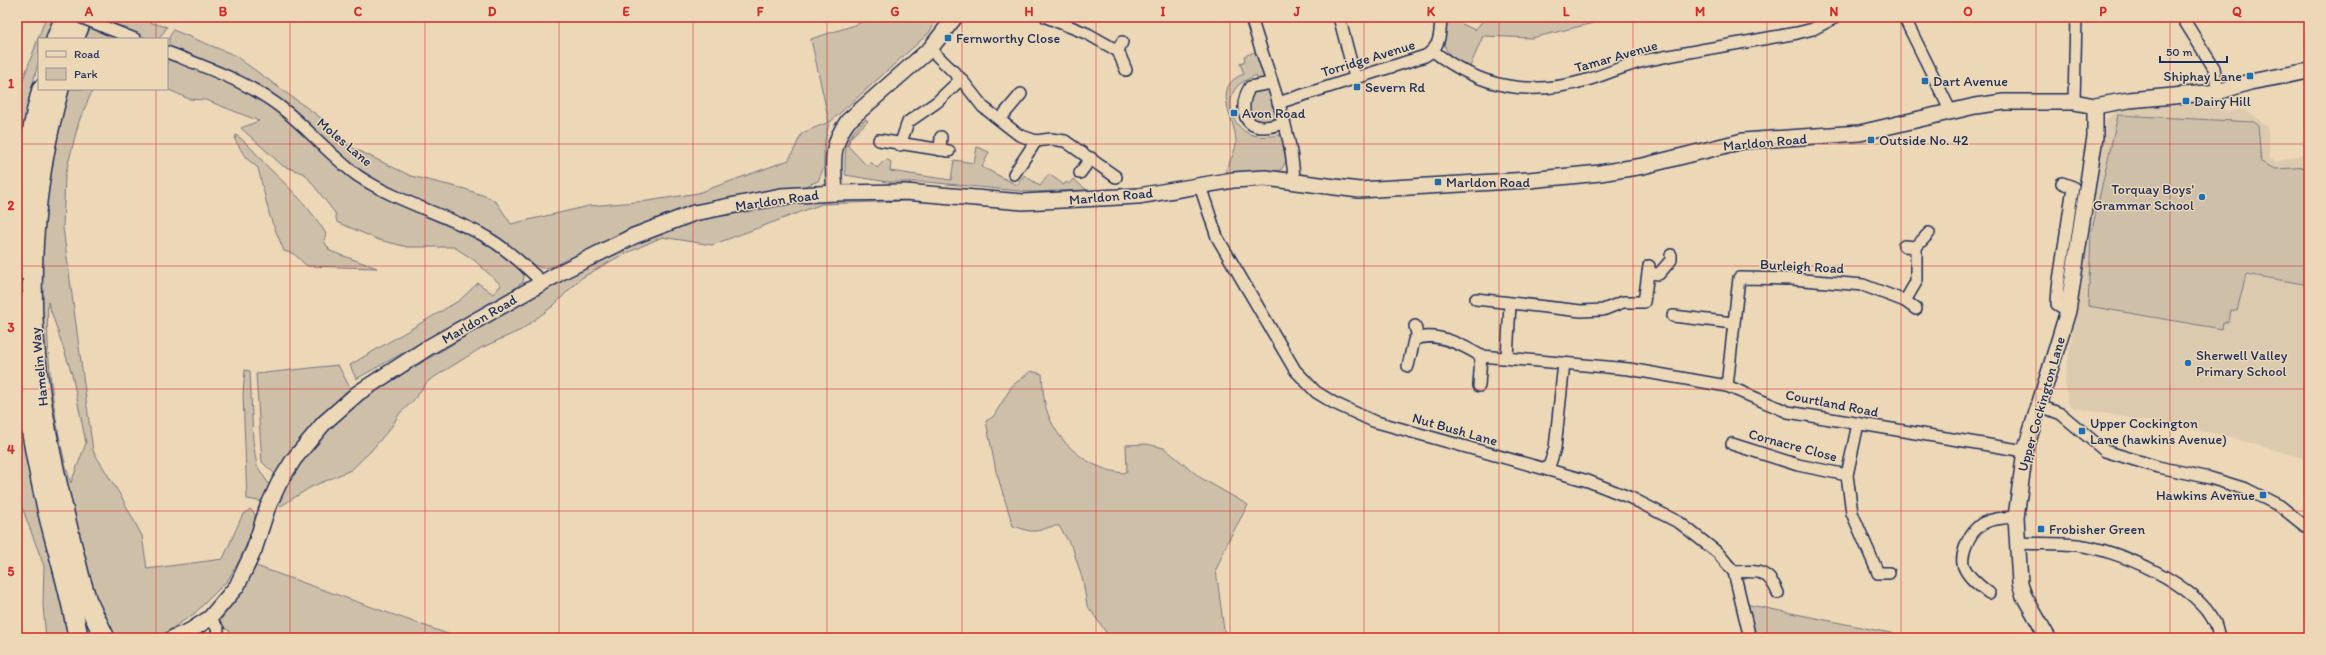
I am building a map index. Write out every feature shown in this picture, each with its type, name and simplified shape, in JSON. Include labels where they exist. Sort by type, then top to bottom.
[{"type":"highway","points":[[56,38],[65,17]]},
{"type":"highway","points":[[74,38],[81,17]]},
{"type":"highway","points":[[17,271],[23,191],[34,122],[42,90]]},
{"type":"highway","name":"Hamelin Way","points":[[59,90],[45,148],[38,189],[32,288],[36,363],[47,436],[80,578],[87,601],[105,638]]},
{"type":"highway","name":"Hamelin Way","points":[[17,301],[22,372],[38,470],[78,638]]},
{"type":"street","points":[[81,17],[132,38]]},
{"type":"street","points":[[835,192],[834,146],[838,134],[848,121],[930,49],[955,17]]},
{"type":"street","points":[[1046,17],[1120,47],[1126,70]]},
{"type":"street","points":[[1251,17],[1278,103],[1293,163],[1294,181]]},
{"type":"street","points":[[1339,17],[1355,77]]},
{"type":"street","name":"Torridge Avenue","points":[[1278,103],[1355,77],[1425,56],[1433,51],[1438,43],[1440,17]]},
{"type":"street","name":"Tamar Avenue","points":[[1433,51],[1457,69],[1480,80],[1524,88],[1560,87],[1646,60],[1802,32],[1813,29],[1836,17]]},
{"type":"street","points":[[1904,17],[1950,112]]},
{"type":"street","points":[[2074,102],[2076,17]]},
{"type":"street","points":[[2182,17],[2214,68],[2218,92]]},
{"type":"street","points":[[930,49],[961,79],[983,107],[1019,135],[1036,141],[1051,139],[1065,140],[1116,177]]},
{"type":"street","name":"Moles Lane","points":[[168,52],[216,71],[257,90],[288,113],[358,175],[395,197],[482,235],[517,259],[543,283]]},
{"type":"street","name":"Marldon Road","points":[[173,638],[190,631],[210,618],[237,586],[248,565],[267,508],[279,483],[294,460],[324,423],[358,393],[396,368],[565,270],[634,236],[694,213],[782,196],[835,192],[905,192],[1023,202],[1138,196],[1233,180],[1265,178],[1359,190],[1600,173],[1663,161],[1716,146],[1744,141],[1860,133],[1950,112],[2004,102],[2074,102],[2095,106],[2129,100],[2218,92],[2250,82],[2309,71]]},
{"type":"street","points":[[900,144],[908,122],[936,102],[961,79]]},
{"type":"street","points":[[1271,83],[1250,88],[1243,102],[1245,116],[1251,124],[1257,127],[1266,128],[1283,123]]},
{"type":"street","points":[[1000,119],[1021,94]]},
{"type":"street","name":"Upper Cockington Lane","points":[[2048,638],[2024,596],[2020,583],[2019,544],[2016,517],[2025,451],[2068,311],[2095,136],[2095,106]]},
{"type":"street","points":[[879,140],[944,150],[941,136]]},
{"type":"street","points":[[1014,174],[1036,141]]},
{"type":"street","points":[[1080,172],[1091,158]]},
{"type":"street","points":[[2068,311],[2057,304],[2068,185],[2074,175]]},
{"type":"street","name":"Nut Bush Lane","points":[[1200,186],[1217,236],[1295,370],[1316,392],[1334,403],[1373,421],[1588,481],[1624,495],[1680,523],[1718,553],[1734,572],[1744,604],[1750,638]]},
{"type":"street","points":[[1905,301],[1916,282],[1916,247],[1929,233]]},
{"type":"street","points":[[1904,246],[1916,247]]},
{"type":"street","points":[[1476,299],[1581,311],[1603,310],[1623,302],[1644,302],[1648,269],[1659,274],[1671,260],[1671,255]]},
{"type":"street","name":"Burleigh Road","points":[[1727,386],[1739,278],[1792,279],[1863,285],[1905,301],[1916,309]]},
{"type":"street","points":[[1507,358],[1510,304]]},
{"type":"street","points":[[1673,316],[1733,323]]},
{"type":"street","points":[[1408,366],[1414,340],[1418,338],[1415,326]]},
{"type":"street","name":"Courtland Road","points":[[1418,338],[1423,336],[1464,346],[1481,356],[1629,369],[1727,386],[1788,412],[2025,451]]},
{"type":"street","points":[[1479,386],[1481,356]]},
{"type":"street","points":[[1548,470],[1555,448],[1564,363]]},
{"type":"street","points":[[2038,405],[2061,414],[2105,451],[2158,468],[2210,478],[2262,495],[2290,512],[2308,528]]},
{"type":"street","points":[[1858,424],[1847,475],[1852,513],[1879,575]]},
{"type":"street","name":"Cornacre Close","points":[[1732,444],[1798,465],[1847,475]]},
{"type":"street","points":[[1989,593],[1964,569],[1962,558],[1968,538],[1980,524],[2000,517],[2016,517]]},
{"type":"street","points":[[2019,544],[2077,545],[2132,559],[2173,583],[2200,604],[2215,623],[2219,638]]},
{"type":"street","points":[[1734,572],[1758,571],[1772,579],[1778,593]]},
{"type":"street","points":[[210,618],[218,629],[216,638]]},
{"type":"shaded area","name":"Torquay Boys' Grammar School","points":[[2220,96],[2226,111],[2244,110],[2268,126],[2270,159],[2276,162],[2309,152],[2309,462],[2303,458],[2223,435],[2071,407],[2067,400],[2065,380],[2106,121],[2121,107]]},
{"type":"green space","points":[[46,17],[54,17],[46,38],[38,38]]},
{"type":"green space","points":[[99,17],[131,17],[167,27],[160,38],[147,38]]},
{"type":"green space","points":[[873,17],[938,17],[929,33],[829,123],[824,146],[824,167],[818,181],[806,186],[695,208],[630,228],[558,266],[542,268],[534,265],[493,234],[392,189],[354,166],[295,110],[259,86],[229,71],[169,47],[169,38],[173,30],[234,55],[321,118],[347,145],[411,176],[465,189],[490,198],[497,203],[511,224],[589,206],[648,201],[698,193],[789,160],[802,133],[829,122],[811,39],[855,25]]},
{"type":"green space","points":[[1447,17],[1475,30],[1486,17],[1618,17],[1532,38],[1483,36],[1469,69],[1454,59],[1446,48],[1443,35]]},
{"type":"green space","points":[[87,26],[120,38],[83,38]]},
{"type":"green space","points":[[38,39],[38,64],[29,98],[17,166],[17,96]]},
{"type":"green space","points":[[1258,51],[1265,74],[1264,78],[1258,81],[1256,75],[1237,87],[1232,95],[1231,108],[1236,121],[1244,131],[1250,134],[1262,136],[1281,135],[1287,159],[1282,169],[1277,171],[1225,172],[1236,144],[1235,131],[1227,103],[1226,94],[1228,86],[1234,79],[1244,74],[1240,63],[1245,61],[1244,56]]},
{"type":"green space","points":[[168,56],[251,91],[302,130],[335,161],[481,239],[520,269],[524,276],[523,282],[503,297],[356,379],[350,365],[460,300],[478,283],[493,294],[501,285],[474,260],[454,247],[408,247],[379,240],[337,222],[335,213],[305,174],[283,166],[241,128],[259,121],[206,100],[189,99],[168,89]]},
{"type":"green space","points":[[1271,83],[1283,123],[1251,124],[1245,95]]},
{"type":"green space","points":[[66,90],[93,90],[79,121],[65,176],[63,228],[93,451],[122,498],[142,536],[147,569],[223,559],[242,516],[250,509],[255,514],[254,527],[240,559],[228,580],[195,613],[159,637],[117,638],[110,633],[98,614],[53,433],[36,281],[53,151]],"holes":[[[48,302],[72,374],[86,443],[71,483],[60,442],[52,394],[48,345]]]},
{"type":"green space","name":"Torquay Boys' Grammar School","points":[[2118,115],[2254,122],[2258,125],[2261,162],[2275,169],[2309,167],[2309,285],[2246,274],[2237,311],[2231,310],[2229,322],[2223,322],[2222,329],[2088,306],[2091,234]]},
{"type":"green space","points":[[866,119],[868,121],[850,138],[853,132]]},
{"type":"green space","points":[[236,135],[251,148],[295,194],[321,225],[326,234],[324,241],[330,251],[377,268],[307,266],[294,254],[284,251],[270,217],[258,168],[246,158],[235,140]]},
{"type":"green space","points":[[850,138],[848,146],[867,166],[871,162],[877,168],[886,159],[891,162],[890,171],[951,180],[954,160],[974,163],[977,147],[989,152],[982,167],[1017,185],[1024,175],[1040,186],[1049,174],[1064,185],[1066,182],[1069,184],[1073,179],[1087,190],[1029,192],[927,182],[888,182],[845,175],[846,150]]},
{"type":"green space","points":[[907,195],[930,200],[822,204],[712,245],[662,237],[618,257],[580,279],[553,306],[521,330],[481,348],[428,381],[412,402],[399,414],[392,426],[371,451],[351,470],[311,487],[281,506],[274,504],[312,445],[351,405],[596,258],[687,222],[825,199]]},
{"type":"green space","points":[[338,365],[352,392],[277,476],[262,462],[256,374]]},
{"type":"green space","points":[[245,370],[250,371],[253,441],[257,466],[270,486],[264,499],[259,501],[247,499],[243,394]]},
{"type":"green space","points":[[1031,371],[1042,374],[1046,408],[1057,432],[1066,443],[1087,460],[1111,471],[1124,473],[1127,471],[1126,445],[1147,444],[1164,448],[1201,478],[1248,505],[1228,541],[1216,570],[1225,638],[1110,638],[1087,605],[1083,581],[1073,549],[1059,526],[1052,526],[1035,531],[1013,526],[996,471],[986,421],[993,417],[1012,386]]},
{"type":"green space","points":[[17,388],[71,638],[46,638],[43,605],[44,566],[17,494]]},
{"type":"green space","points":[[256,566],[459,638],[231,638],[228,635],[230,631],[221,626],[219,622],[240,594]]},
{"type":"green space","points":[[1744,604],[1766,608],[1915,638],[1750,638]]},
{"type":"place","name":"Fernworthy Close","points":[[948,38]]},
{"type":"place","name":"Shiphay Lane","points":[[2250,76]]},
{"type":"place","name":"Dart Avenue","points":[[1925,81]]},
{"type":"place","name":"Severn Rd","points":[[1357,87]]},
{"type":"place","name":"Dairy Hill","points":[[2186,101]]},
{"type":"place","name":"Avon Road","points":[[1234,113]]},
{"type":"place","name":"Outside No. 42","points":[[1871,140]]},
{"type":"place","name":"Marldon Road","points":[[1438,182]]},
{"type":"place","name":"Torquay Boys' Grammar School","points":[[2202,197]]},
{"type":"place","name":"Sherwell Valley Primary School","points":[[2188,363]]},
{"type":"place","name":"Upper Cockington Lane (hawkins Avenue)","points":[[2082,431]]},
{"type":"place","name":"Hawkins Avenue","points":[[2263,495]]},
{"type":"place","name":"Frobisher Green","points":[[2041,529]]}]
